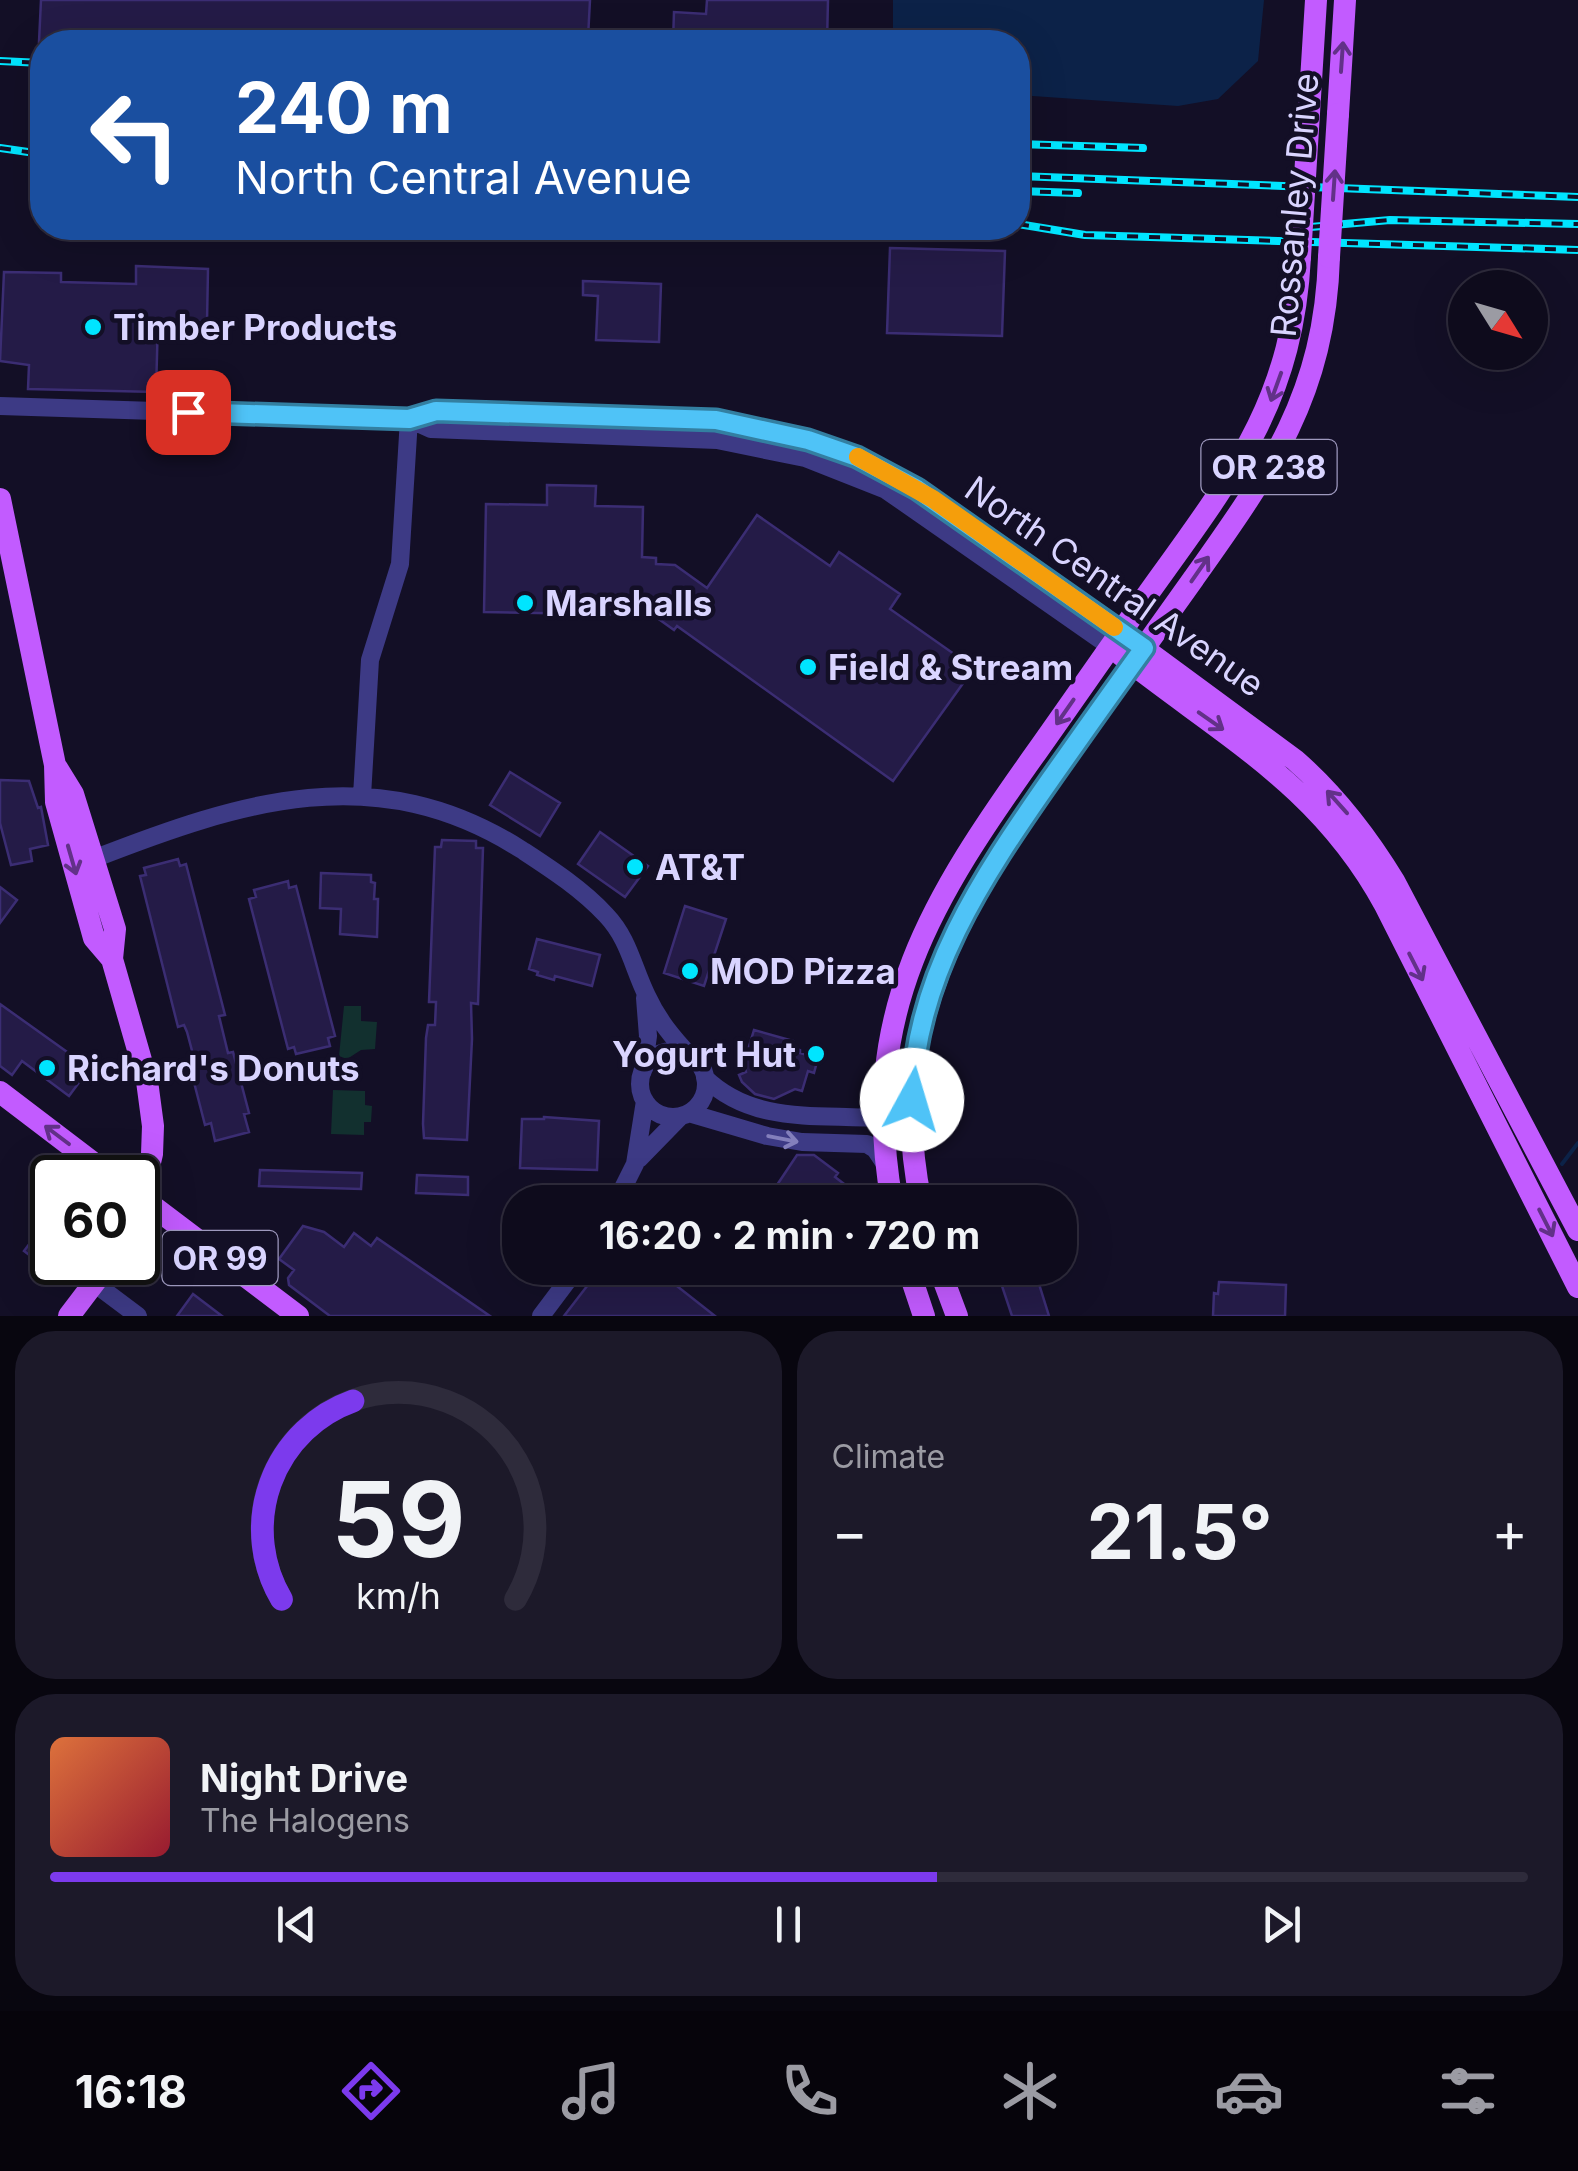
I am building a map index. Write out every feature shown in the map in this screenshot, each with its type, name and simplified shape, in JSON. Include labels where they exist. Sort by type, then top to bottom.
[{"type":"main road","name":"Rossanley Drive","points":[[884,1120],[888,1055],[896,1014],[922,932],[956,869],[997,807],[1227,482],[1270,403],[1291,338],[1300,257],[1316,0]]},
{"type":"main road","name":"Rossanley Drive","points":[[918,1185],[912,1143],[912,1094],[922,1027],[943,960],[998,854],[1250,498],[1296,419],[1318,351],[1328,289],[1345,0]]},
{"type":"main road","points":[[0,499],[55,764],[56,802],[94,938],[112,959]]},
{"type":"main road","name":"North Central Avenue","points":[[1116,640],[1295,760],[1316,778],[1367,838],[1394,880],[1578,1230]]},
{"type":"main road","name":"North Central Avenue","points":[[1138,656],[1273,768],[1328,822],[1374,886],[1578,1288]]},
{"type":"main road","points":[[55,764],[73,794],[115,929],[112,959],[152,1106],[152,1155]]},
{"type":"main road","points":[[1454,1043],[1466,1046],[1514,1129],[1532,1142]]},
{"type":"main road","points":[[0,1092],[84,1155]]},
{"type":"main road","points":[[884,1120],[897,1133],[903,1185]]},
{"type":"main road","name":"OR 238","points":[[884,1120],[889,1185]]},
{"type":"main road","name":"OR 99","points":[[160,1218],[298,1316]]},
{"type":"main road","points":[[69,1316],[92,1285]]},
{"type":"main road","points":[[914,1285],[924,1316]]},
{"type":"main road","points":[[945,1285],[957,1316]]},
{"type":"street","name":"North Central Avenue","points":[[0,406],[409,419],[436,411],[716,420],[808,440],[857,457],[917,489],[1116,640]]},
{"type":"street","points":[[362,796],[370,660],[400,564],[409,419]]},
{"type":"street","points":[[93,859],[160,833],[296,797],[402,800],[465,819],[546,866],[607,916],[623,936],[645,992],[666,1030],[706,1078],[740,1102],[773,1113],[884,1120]]},
{"type":"street","points":[[624,1185],[635,1164],[645,1102],[640,1084],[648,1036],[645,992]]},
{"type":"street","points":[[642,1075],[651,1060],[666,1052],[691,1057]]},
{"type":"street","points":[[635,1164],[703,1098],[706,1078]]},
{"type":"street","points":[[645,1102],[660,1114],[684,1115],[802,1142],[867,1144],[885,1164]]},
{"type":"street","points":[[97,1285],[138,1316]]},
{"type":"street","points":[[541,1316],[564,1285]]},
{"type":"green space","points":[[344,1006],[361,1006],[361,1021],[377,1022],[375,1049],[361,1050],[347,1059],[339,1056]]},
{"type":"green space","points":[[333,1090],[365,1091],[365,1105],[372,1106],[371,1122],[364,1122],[364,1135],[331,1134]]},
{"type":"water","points":[[893,0],[1264,0],[1258,61],[1218,99],[1178,106],[1030,96],[1030,30],[893,30]]},
{"type":"building","points":[[41,0],[590,0],[588,30],[40,30]]},
{"type":"building","points":[[707,0],[828,0],[827,30],[673,30],[674,12],[706,14]]},
{"type":"building","points":[[890,248],[1005,251],[1002,336],[887,333]]},
{"type":"building","name":"Timber Products","points":[[136,266],[208,269],[207,322],[158,320],[156,392],[28,389],[29,365],[0,361],[4,272],[61,273],[61,282],[136,284]]},
{"type":"building","points":[[583,281],[661,284],[659,342],[596,340],[598,296],[583,295]]},
{"type":"building","points":[[547,485],[596,486],[595,506],[643,507],[642,557],[656,558],[656,564],[675,565],[707,588],[757,515],[830,566],[839,552],[900,594],[890,609],[974,668],[893,781],[677,626],[674,630],[653,615],[484,612],[486,504],[547,505]]},
{"type":"building","points":[[510,772],[560,803],[540,836],[490,805]]},
{"type":"building","points":[[0,780],[29,781],[38,808],[41,807],[48,845],[30,849],[32,861],[11,865],[0,823]]},
{"type":"building","points":[[600,832],[648,866],[625,897],[578,864]]},
{"type":"building","points":[[442,840],[476,841],[476,848],[483,848],[478,1004],[471,1003],[467,1140],[424,1138],[426,1038],[428,1025],[435,1025],[436,1002],[429,1002],[435,847],[441,847]]},
{"type":"building","points":[[178,859],[180,866],[186,864],[225,1015],[219,1016],[228,1053],[233,1052],[249,1113],[244,1114],[249,1132],[215,1141],[211,1123],[205,1125],[189,1063],[195,1062],[184,1025],[178,1027],[140,876],[146,875],[144,868]]},
{"type":"building","points":[[321,873],[371,875],[374,899],[378,899],[377,937],[340,934],[341,909],[320,908]]},
{"type":"building","points":[[288,881],[289,888],[296,886],[335,1036],[328,1038],[330,1046],[296,1054],[294,1047],[288,1049],[249,899],[256,897],[254,890]]},
{"type":"building","points":[[0,887],[17,900],[0,923]]},
{"type":"building","points":[[685,906],[726,919],[704,986],[664,973]]},
{"type":"building","points":[[537,939],[600,955],[592,986],[555,976],[554,980],[529,969]]},
{"type":"building","points":[[0,1004],[84,1064],[80,1069],[86,1073],[69,1096],[22,1061],[12,1075],[0,1066]]},
{"type":"building","points":[[754,1030],[793,1041],[792,1047],[800,1053],[818,1058],[814,1073],[808,1071],[802,1091],[795,1089],[774,1099],[755,1094],[742,1082],[739,1075],[746,1072],[744,1063]]},
{"type":"building","points":[[522,1119],[599,1121],[597,1170],[520,1168]]},
{"type":"building","points":[[797,1155],[814,1155],[838,1173],[835,1177],[845,1185],[777,1185]]},
{"type":"building","points":[[260,1170],[362,1173],[361,1189],[259,1186]]},
{"type":"building","points":[[417,1175],[468,1177],[468,1195],[416,1193]]},
{"type":"building","points":[[303,1226],[324,1232],[344,1247],[354,1233],[371,1246],[377,1238],[490,1316],[330,1316],[289,1285],[288,1278],[294,1270],[279,1259]]},
{"type":"building","points":[[1219,1282],[1286,1285],[1285,1316],[1213,1316],[1214,1293],[1218,1294]]},
{"type":"building","points":[[588,1285],[676,1285],[715,1316],[564,1316]]},
{"type":"building","points":[[1002,1285],[1039,1285],[1049,1316],[1012,1316]]},
{"type":"building","points":[[193,1294],[222,1316],[177,1316]]},
{"type":"waterway","points":[[1562,1164],[1578,1143]]},
{"type":"railway","points":[[0,61],[30,62]]},
{"type":"railway","points":[[1030,144],[1143,148]]},
{"type":"railway","points":[[0,148],[30,152]]},
{"type":"railway","points":[[1030,176],[1578,197]]},
{"type":"railway","points":[[1030,191],[1078,193]]},
{"type":"railway","points":[[1288,229],[1390,220],[1578,224]]},
{"type":"railway","points":[[1030,226],[1085,235],[1578,250]]},
{"type":"slow traffic","points":[[858,457],[933,499],[1114,627]]},
{"type":"place","name":"Timber Products","points":[[93,327]]},
{"type":"place","name":"Marshalls","points":[[525,603]]},
{"type":"place","name":"Field & Stream","points":[[808,667]]},
{"type":"place","name":"AT&T","points":[[635,867]]},
{"type":"place","name":"MOD Pizza","points":[[690,971]]},
{"type":"place","name":"Yogurt Hut","points":[[816,1054]]},
{"type":"place","name":"Richard's Donuts","points":[[47,1068]]},
{"type":"route","points":[[188,412],[409,419],[436,411],[580,414],[716,420],[777,432],[857,457],[917,489],[1144,648],[998,854],[960,921],[929,997],[912,1100]]}]
